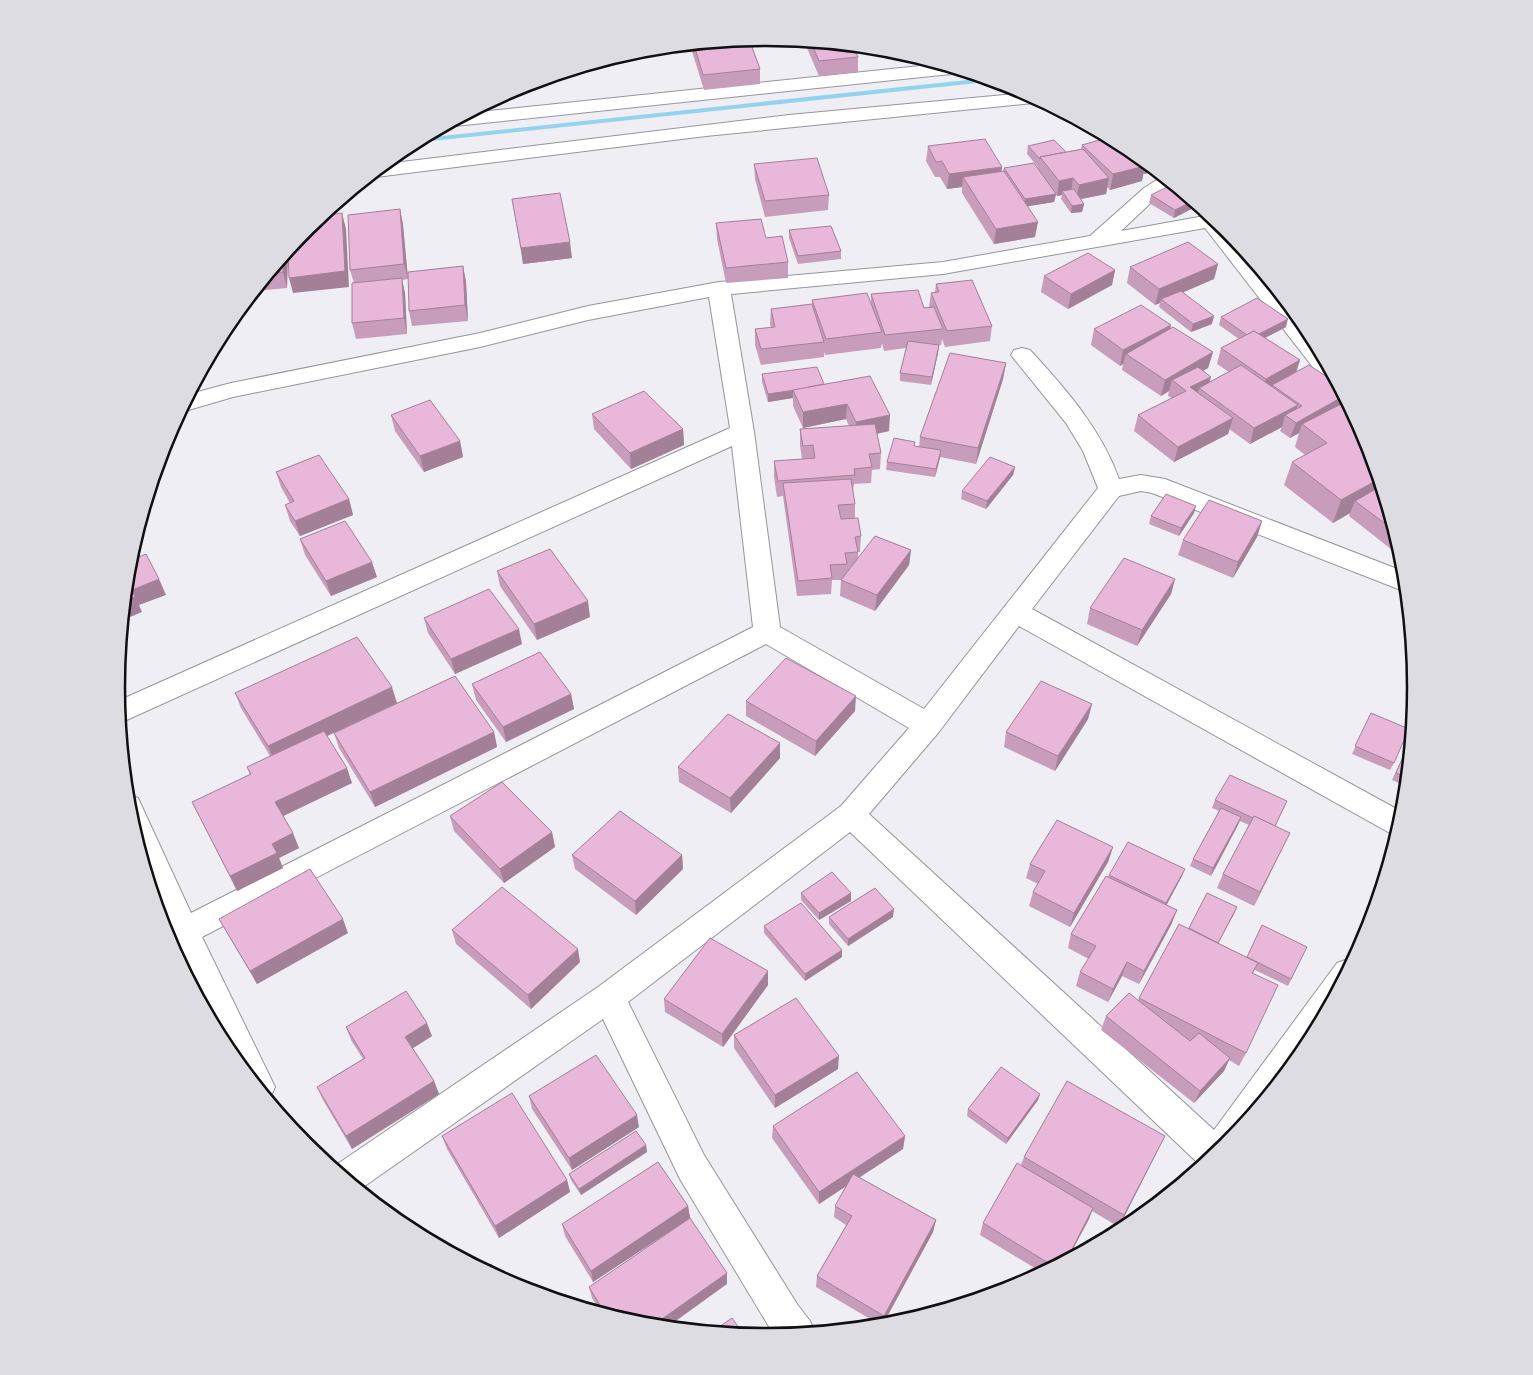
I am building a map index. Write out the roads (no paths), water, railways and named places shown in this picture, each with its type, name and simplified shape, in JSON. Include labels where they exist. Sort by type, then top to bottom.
[{"type":"street","points":[[471,118],[937,69]]},
{"type":"street","points":[[389,169],[623,140],[934,106],[1021,99]]},
{"type":"street","points":[[1098,240],[1150,192],[1163,184]]},
{"type":"street","points":[[193,401],[230,390],[480,340],[588,313],[719,289],[943,268],[1207,222]]},
{"type":"street","points":[[1236,251],[1311,349]]},
{"type":"street","points":[[719,289],[742,432],[768,632]]},
{"type":"street","points":[[1022,354],[1057,393],[1088,437],[1103,465],[1111,489]]},
{"type":"street","points":[[126,710],[742,432]]},
{"type":"street","points":[[350,1175],[609,997],[851,815],[928,725],[1017,613],[1111,489],[1141,483],[1156,485],[1398,580]]},
{"type":"street","points":[[1017,613],[1393,822]]},
{"type":"street","points":[[768,632],[928,725]]},
{"type":"street","points":[[176,936],[768,632]]},
{"type":"street","points":[[851,815],[1210,1150]]},
{"type":"street","points":[[153,875],[176,936],[239,1053]]},
{"type":"street","points":[[609,997],[692,1167],[792,1328]]},
{"type":"street","points":[[1251,1108],[1318,1015]]},
{"type":"waterway","points":[[434,139],[977,82]]}]
